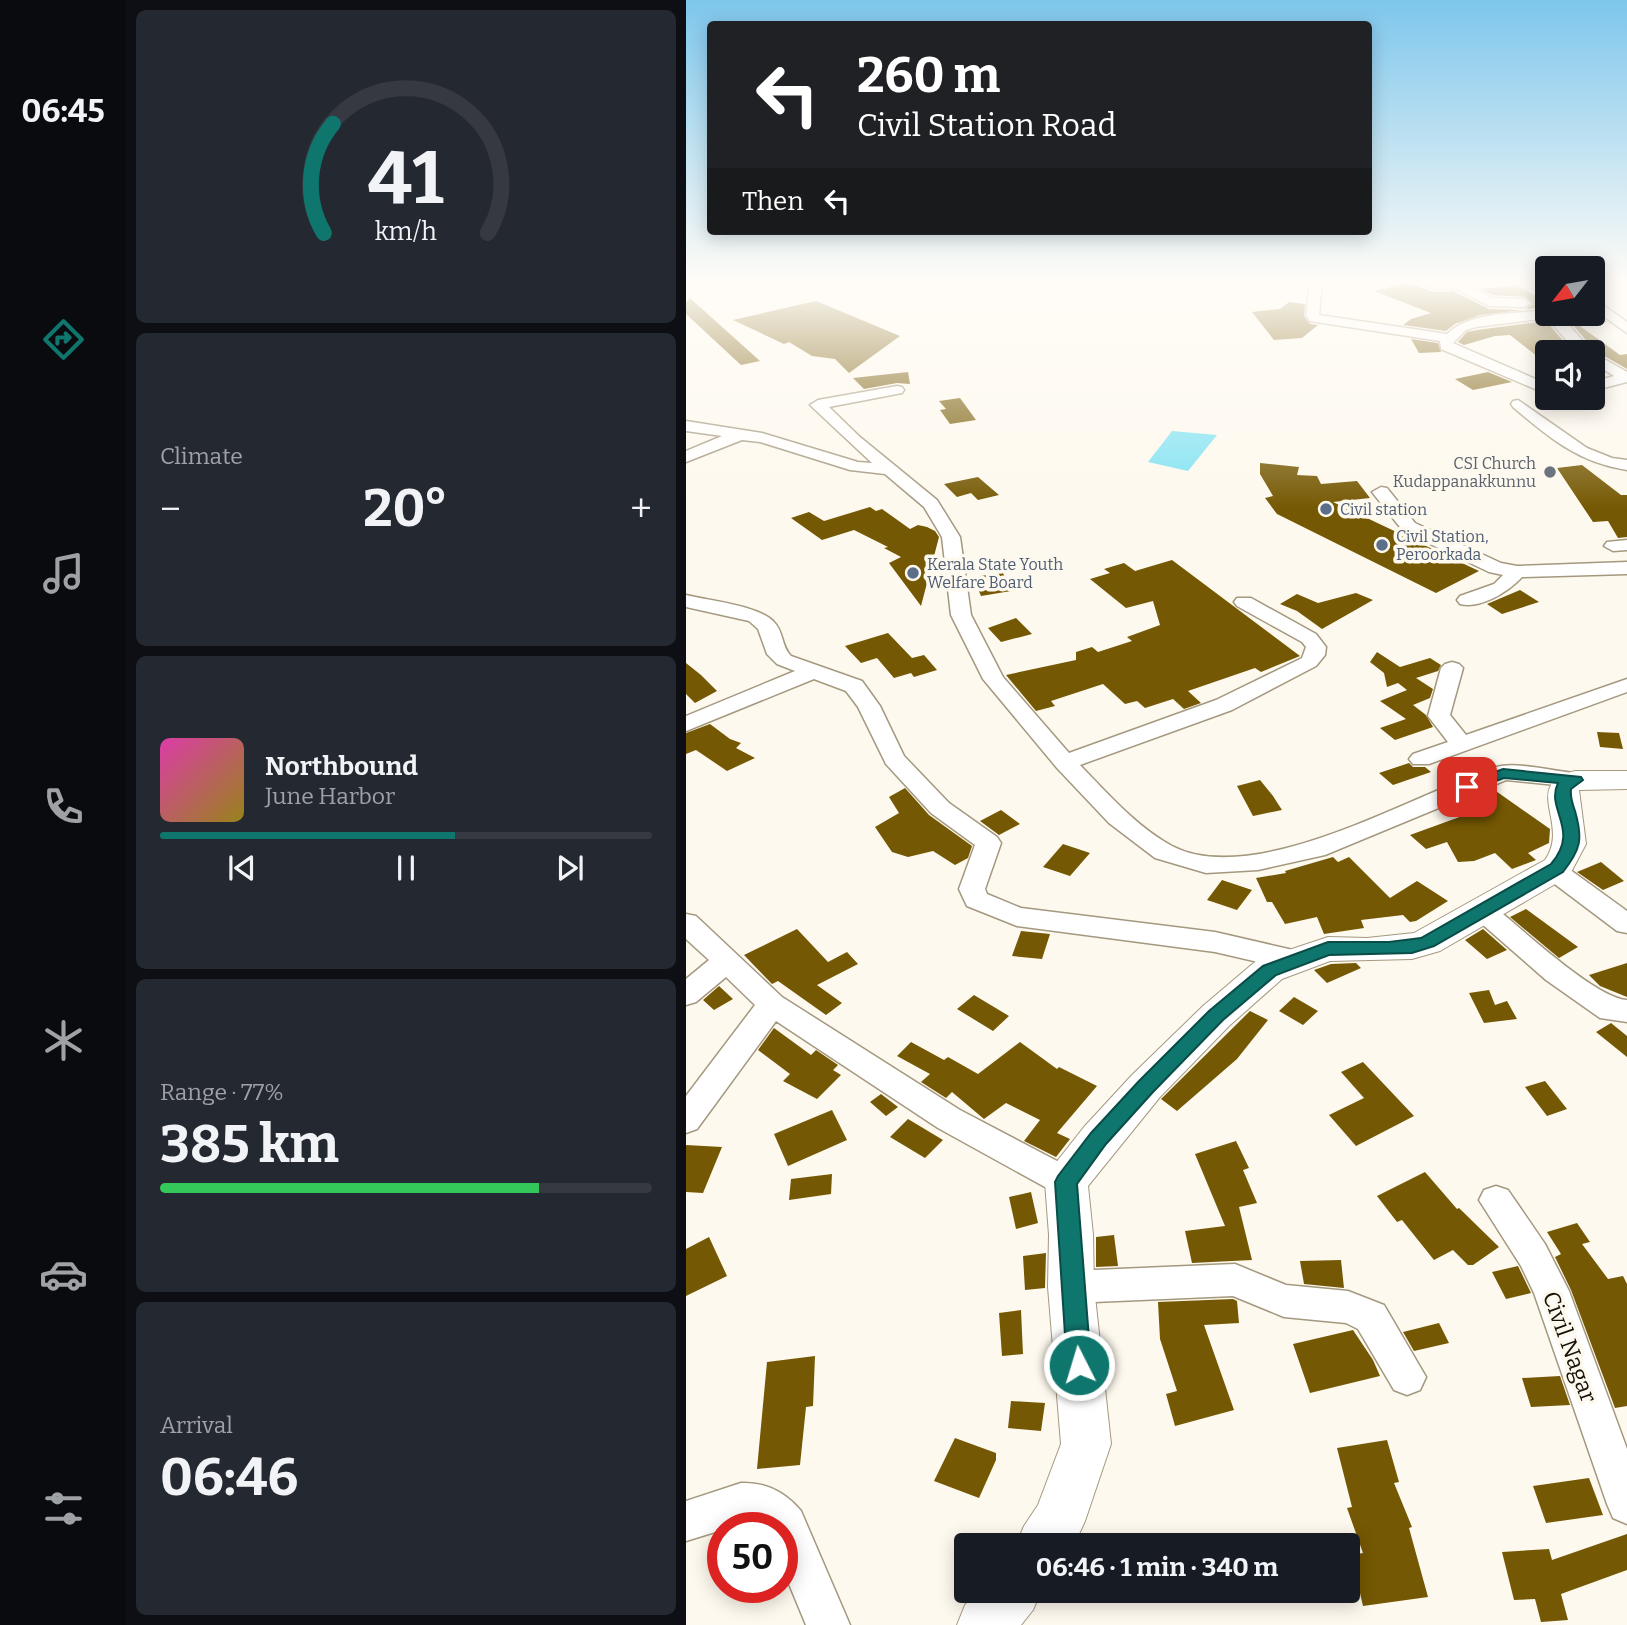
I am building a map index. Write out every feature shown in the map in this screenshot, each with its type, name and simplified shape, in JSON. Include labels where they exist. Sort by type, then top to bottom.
[{"type":"main road","points":[[1051,1533],[1059,1521],[1086,1444],[1071,1287],[1072,1235],[1066,1182],[1107,1130],[1216,1016],[1269,970],[1328,948],[1412,947],[1442,935],[1553,870],[1570,852],[1571,828],[1562,795],[1564,786],[1575,780],[1627,780]]},
{"type":"main road","points":[[985,1625],[1004,1603]]},
{"type":"street","points":[[1471,357],[1535,384]]},
{"type":"street","points":[[1605,364],[1626,377]]},
{"type":"street","points":[[1605,383],[1626,377]]},
{"type":"street","points":[[897,390],[818,405],[854,440],[932,504],[951,537],[961,615],[994,679],[1065,763],[1118,818],[1164,852],[1192,862],[1223,866],[1286,857],[1316,849],[1503,773],[1575,780]]},
{"type":"street","points":[[1518,404],[1566,443],[1594,459],[1627,465]]},
{"type":"street","points":[[686,426],[772,441],[856,467],[892,470]]},
{"type":"street","points":[[686,457],[740,434]]},
{"type":"street","points":[[1381,492],[1409,527],[1496,568],[1517,572],[1627,568]]},
{"type":"street","points":[[1467,600],[1501,587],[1517,572]]},
{"type":"street","points":[[686,601],[756,617],[768,627],[774,650],[784,660],[854,686],[869,706],[894,759],[940,808],[988,844],[972,890],[976,900],[1017,917],[1215,943],[1293,960]]},
{"type":"street","points":[[1065,763],[1224,705],[1309,662],[1315,655],[1316,647],[1309,638],[1244,602]]},
{"type":"street","points":[[1452,668],[1439,716],[1462,745]]},
{"type":"street","points":[[688,718],[814,671]]},
{"type":"street","points":[[1420,759],[1627,685]]},
{"type":"street","points":[[1553,870],[1627,923]]},
{"type":"street","points":[[1483,911],[1556,974],[1610,1010],[1627,1011]]},
{"type":"street","points":[[686,923],[772,1004],[949,1119],[1066,1182]]},
{"type":"street","points":[[686,995],[725,962]]},
{"type":"street","points":[[686,1120],[772,1004]]},
{"type":"street","name":"Civil Nagar","points":[[1496,1199],[1533,1255],[1551,1291],[1627,1503]]},
{"type":"street","points":[[1071,1287],[1235,1280],[1284,1301],[1348,1307],[1371,1317],[1407,1377]]},
{"type":"street","points":[[686,1521],[754,1501],[767,1504],[780,1515],[786,1526],[828,1625]]},
{"type":"water","points":[[1172,431],[1217,435],[1188,471],[1148,462]]},
{"type":"building","points":[[732,357],[755,357],[760,361],[741,365]]},
{"type":"building","points":[[818,357],[871,357],[849,373],[835,359]]},
{"type":"building","points":[[1606,357],[1627,357],[1627,369]]},
{"type":"building","points":[[908,372],[910,384],[897,383],[864,389],[853,378]]},
{"type":"building","points":[[1488,372],[1512,382],[1473,390],[1455,379]]},
{"type":"building","points":[[960,398],[976,420],[950,424],[940,410],[946,409],[939,401]]},
{"type":"building","name":"Civil Station, Peroorkada","points":[[1260,463],[1299,467],[1297,475],[1317,476],[1321,484],[1357,481],[1370,498],[1333,502],[1479,571],[1436,593],[1277,514],[1265,498],[1273,496],[1260,474]]},
{"type":"building","points":[[1582,465],[1621,495],[1627,495],[1627,537],[1618,538],[1608,521],[1593,522],[1557,468]]},
{"type":"building","points":[[978,477],[999,495],[978,500],[971,493],[957,497],[944,484]]},
{"type":"building","points":[[870,507],[876,511],[882,509],[910,529],[918,525],[927,527],[939,537],[921,606],[889,563],[901,557],[884,548],[888,547],[854,530],[822,540],[791,518],[809,512],[824,521]]},
{"type":"building","points":[[1172,560],[1300,656],[1261,672],[1255,668],[1188,691],[1201,703],[1184,709],[1173,699],[1145,708],[1137,701],[1125,704],[1103,684],[1051,701],[1055,706],[1036,711],[1006,675],[1076,660],[1076,652],[1092,647],[1098,652],[1132,641],[1127,637],[1160,625],[1153,601],[1126,608],[1090,579],[1110,573],[1104,569],[1124,563],[1135,571]]},
{"type":"building","points":[[1003,573],[1011,591],[981,596],[973,577]]},
{"type":"building","points":[[1520,590],[1539,602],[1502,614],[1487,604]]},
{"type":"building","points":[[1356,593],[1373,600],[1322,629],[1297,611],[1280,604],[1297,594],[1318,603]]},
{"type":"building","points":[[1016,618],[1032,634],[1001,642],[988,628]]},
{"type":"building","points":[[888,633],[912,658],[924,655],[937,670],[914,677],[911,673],[894,678],[877,658],[861,663],[845,646]]},
{"type":"building","points":[[1377,652],[1400,667],[1430,658],[1441,665],[1438,671],[1416,678],[1433,689],[1430,698],[1413,705],[1426,715],[1433,727],[1395,740],[1380,728],[1406,719],[1380,701],[1407,690],[1398,683],[1387,687],[1384,673],[1370,662]]},
{"type":"building","points":[[686,663],[717,691],[695,703],[686,694]]},
{"type":"building","points":[[710,724],[730,739],[741,743],[736,748],[755,758],[727,771],[696,750],[686,754],[686,733]]},
{"type":"building","points":[[1597,732],[1619,733],[1623,749],[1600,747]]},
{"type":"building","points":[[1409,763],[1413,767],[1425,767],[1431,772],[1393,785],[1379,773]]},
{"type":"building","points":[[1260,780],[1282,810],[1253,816],[1237,786]]},
{"type":"building","points":[[905,788],[929,815],[972,846],[968,858],[955,865],[933,851],[908,857],[892,852],[875,827],[899,813],[889,797]]},
{"type":"building","points":[[1493,789],[1550,829],[1549,843],[1528,853],[1536,860],[1512,869],[1495,853],[1474,861],[1458,862],[1447,842],[1426,849],[1410,835],[1465,815],[1453,807]]},
{"type":"building","points":[[1001,810],[1020,824],[999,835],[980,821]]},
{"type":"building","points":[[1063,844],[1090,853],[1070,876],[1043,867]]},
{"type":"building","points":[[1333,857],[1338,862],[1349,857],[1390,898],[1417,881],[1448,901],[1410,922],[1403,915],[1361,920],[1364,928],[1324,934],[1317,917],[1285,924],[1272,902],[1267,902],[1256,878],[1286,873],[1285,871]]},
{"type":"building","points":[[1601,862],[1624,881],[1603,890],[1577,872]]},
{"type":"building","points":[[1222,880],[1252,890],[1237,910],[1207,900]]},
{"type":"building","points":[[1526,909],[1578,947],[1559,958],[1510,917]]},
{"type":"building","points":[[797,929],[828,962],[847,952],[858,964],[817,985],[842,1003],[826,1015],[778,981],[772,984],[744,955]]},
{"type":"building","points":[[1483,929],[1507,950],[1487,959],[1465,940]]},
{"type":"building","points":[[1021,931],[1050,934],[1042,959],[1012,956]]},
{"type":"building","points":[[1356,963],[1361,968],[1327,983],[1314,970],[1331,964]]},
{"type":"building","points":[[1627,963],[1627,997],[1600,986],[1589,975]]},
{"type":"building","points":[[719,986],[733,999],[714,1010],[703,1000]]},
{"type":"building","points":[[1489,990],[1495,1005],[1507,1001],[1517,1019],[1484,1023],[1469,993]]},
{"type":"building","points":[[974,995],[1009,1016],[993,1031],[957,1009]]},
{"type":"building","points":[[1294,997],[1318,1011],[1303,1025],[1279,1011]]},
{"type":"building","points":[[1250,1011],[1268,1020],[1237,1059],[1177,1111],[1161,1099]]},
{"type":"building","points":[[1611,1023],[1627,1036],[1627,1057],[1596,1032]]},
{"type":"building","points":[[774,1028],[811,1055],[816,1050],[838,1065],[833,1070],[841,1075],[817,1099],[783,1081],[790,1074],[758,1050]]},
{"type":"building","points":[[911,1042],[944,1060],[948,1057],[978,1074],[1020,1042],[1057,1069],[1059,1067],[1097,1086],[1057,1133],[1070,1139],[1056,1157],[1024,1141],[1040,1120],[1006,1103],[984,1119],[952,1092],[946,1098],[921,1082],[930,1074],[897,1056]]},
{"type":"building","points":[[1363,1062],[1414,1116],[1356,1146],[1329,1115],[1364,1098],[1341,1072]]},
{"type":"building","points":[[1545,1081],[1567,1109],[1547,1116],[1525,1087]]},
{"type":"building","points":[[881,1094],[898,1107],[886,1116],[870,1102]]},
{"type":"building","points":[[832,1110],[847,1140],[788,1166],[774,1134]]},
{"type":"building","points":[[908,1119],[943,1140],[925,1158],[890,1137]]},
{"type":"building","points":[[1236,1141],[1249,1168],[1243,1170],[1257,1203],[1239,1207],[1252,1260],[1192,1263],[1185,1231],[1225,1226],[1195,1154]]},
{"type":"building","points":[[686,1145],[722,1147],[703,1193],[686,1192]]},
{"type":"building","points":[[1425,1172],[1457,1209],[1499,1247],[1473,1265],[1468,1265],[1453,1250],[1434,1260],[1402,1220],[1397,1222],[1377,1196]]},
{"type":"building","points":[[832,1174],[831,1194],[789,1200],[791,1179]]},
{"type":"building","points":[[1031,1192],[1038,1223],[1016,1229],[1009,1197]]},
{"type":"building","points":[[1577,1223],[1590,1242],[1582,1244],[1608,1279],[1623,1276],[1627,1284],[1627,1406],[1615,1408],[1571,1290],[1555,1257],[1561,1254],[1547,1232]]},
{"type":"building","points":[[1114,1235],[1118,1266],[1096,1267],[1096,1237]]},
{"type":"building","points":[[709,1237],[727,1276],[686,1296],[686,1249]]},
{"type":"building","points":[[1046,1253],[1045,1288],[1025,1290],[1023,1256]]},
{"type":"building","points":[[1341,1260],[1344,1288],[1304,1284],[1300,1261]]},
{"type":"building","points":[[1518,1266],[1531,1293],[1506,1299],[1492,1272]]},
{"type":"building","points":[[1237,1301],[1239,1323],[1204,1325],[1234,1410],[1175,1426],[1166,1394],[1177,1391],[1160,1339],[1158,1302]]},
{"type":"building","points":[[1021,1310],[1023,1354],[1002,1356],[999,1313]]},
{"type":"building","points":[[1439,1323],[1449,1343],[1414,1351],[1403,1332]]},
{"type":"building","points":[[1353,1330],[1380,1376],[1310,1393],[1293,1344]]},
{"type":"building","points":[[815,1356],[813,1406],[806,1407],[800,1465],[757,1469],[767,1362]]},
{"type":"building","points":[[1560,1376],[1570,1405],[1531,1407],[1522,1378]]},
{"type":"building","points":[[1011,1401],[1045,1403],[1041,1431],[1008,1428]]},
{"type":"building","points":[[955,1438],[996,1453],[996,1460],[979,1498],[934,1481]]},
{"type":"building","points":[[1387,1440],[1399,1482],[1394,1483],[1412,1527],[1409,1528],[1428,1597],[1363,1606],[1360,1593],[1360,1554],[1363,1553],[1360,1533],[1356,1533],[1347,1508],[1352,1507],[1337,1448]]},
{"type":"building","points":[[1589,1478],[1603,1515],[1546,1523],[1533,1486]]},
{"type":"building","points":[[1627,1534],[1627,1570],[1561,1594],[1568,1620],[1541,1622],[1535,1599],[1514,1600],[1502,1552],[1549,1549],[1552,1560]]},
{"type":"place","name":"CSI Church Kudappanakkunnu","points":[[1550,472]]},
{"type":"place","name":"Civil station","points":[[1326,509]]},
{"type":"place","name":"Civil Station, Peroorkada","points":[[1382,545]]},
{"type":"place","name":"Kerala State Youth Welfare Board","points":[[913,573]]},
{"type":"route","points":[[1079,1365],[1071,1287],[1072,1235],[1066,1182],[1099,1139],[1146,1086],[1235,998],[1269,970],[1328,948],[1367,950],[1412,947],[1427,942],[1557,868],[1570,852],[1571,828],[1562,795],[1564,786],[1575,780],[1503,773],[1467,787]]}]
